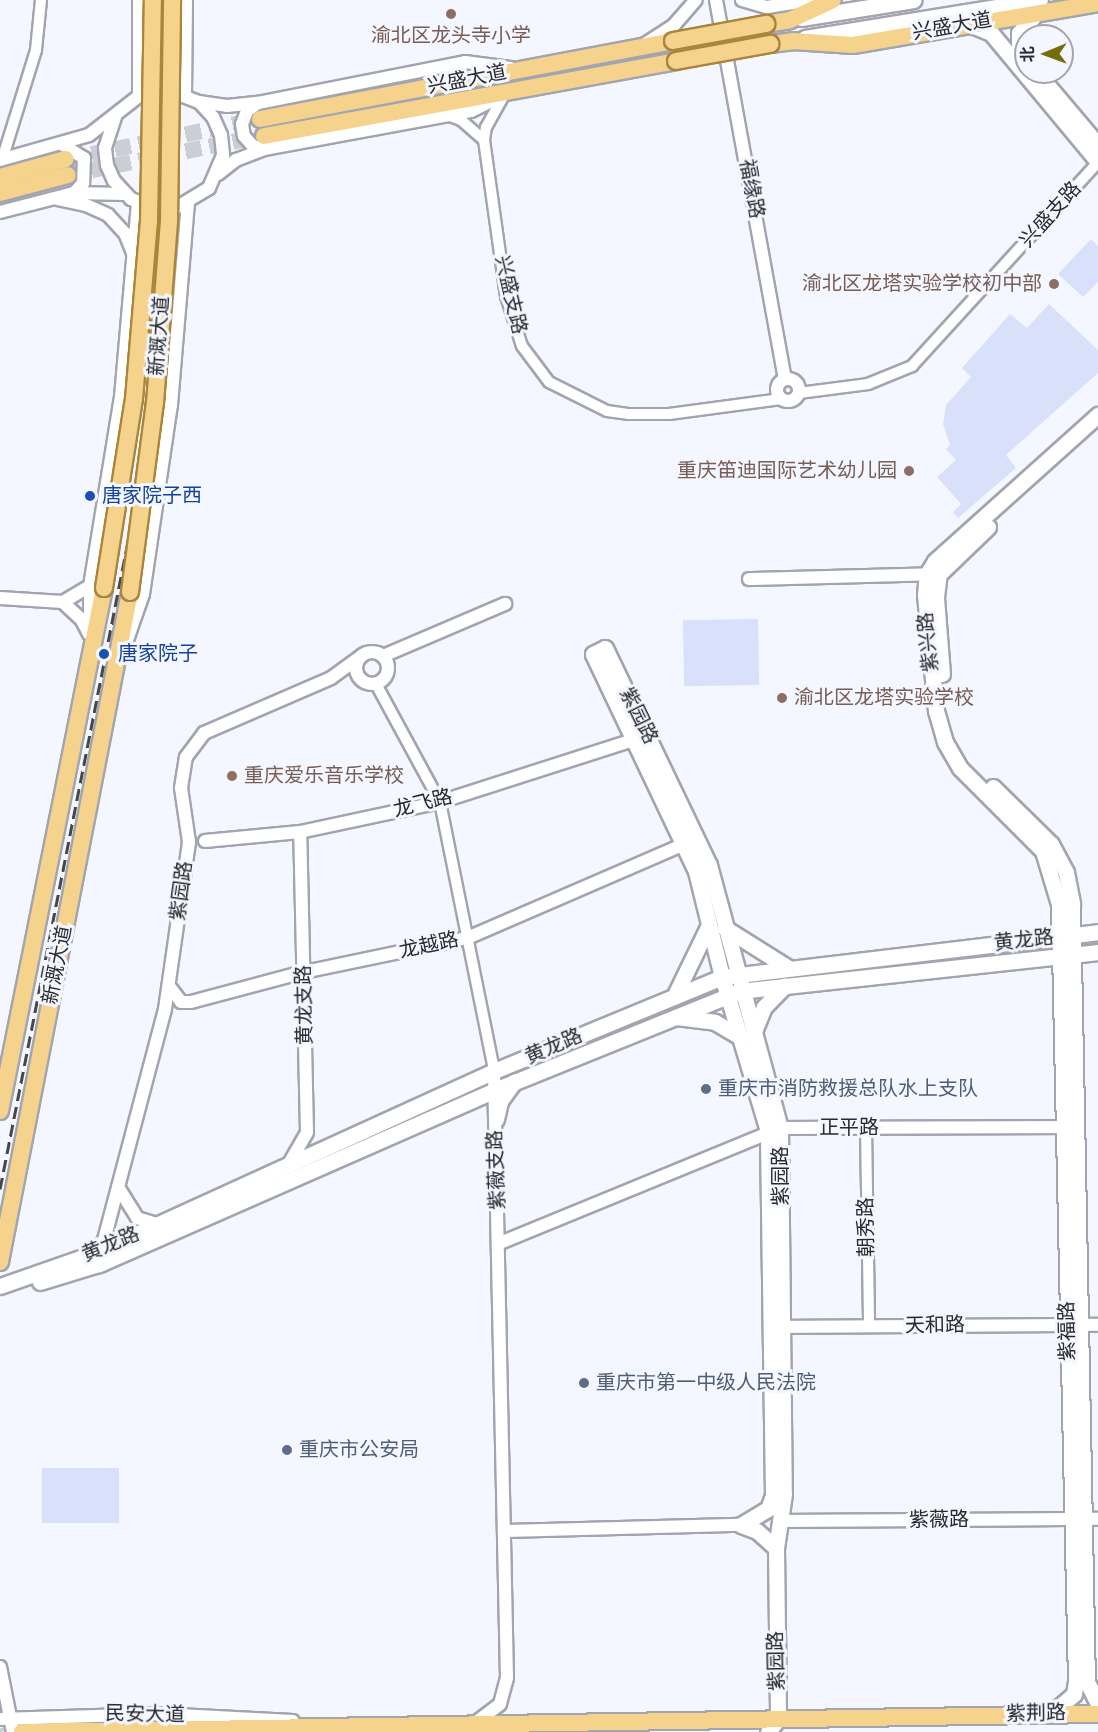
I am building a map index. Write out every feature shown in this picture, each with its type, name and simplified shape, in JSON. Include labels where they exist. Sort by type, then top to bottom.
[{"type":"main road","name":"新溉大道","points":[[0,1111],[90,659],[97,587],[134,399],[148,233],[153,0]]},
{"type":"main road","name":"新溉大道","points":[[0,1262],[117,669],[130,592],[155,403],[169,222],[172,0]]},
{"type":"main road","points":[[790,20],[833,0]]},
{"type":"main road","points":[[790,20],[914,0]]},
{"type":"main road","name":"兴盛大道","points":[[259,111],[676,61],[793,40],[853,45],[966,24],[1039,6],[1098,3]]},
{"type":"main road","points":[[793,40],[1039,6]]},
{"type":"main road","points":[[1026,24],[1039,6]]},
{"type":"main road","name":"兴盛大道","points":[[264,142],[639,48],[790,20]]},
{"type":"main road","points":[[966,24],[991,33],[1098,162]]},
{"type":"main road","points":[[1046,84],[1098,145]]},
{"type":"main road","points":[[0,177],[66,160]]},
{"type":"main road","points":[[0,193],[66,160]]},
{"type":"main road","points":[[933,574],[951,546],[1098,415]]},
{"type":"main road","points":[[933,574],[1098,428]]},
{"type":"main road","name":"紫兴路","points":[[933,574],[925,595],[932,678],[945,742],[960,768],[1043,851],[1054,878],[1066,936]]},
{"type":"main road","name":"紫园路","points":[[717,927],[709,865],[599,651],[636,740],[696,871],[717,927],[774,1130],[777,1327],[784,1494],[776,1548],[773,1726]]},
{"type":"main road","points":[[674,997],[717,927],[788,967]]},
{"type":"main road","name":"黄龙路","points":[[41,1276],[282,1170],[494,1071],[729,975],[1098,932]]},
{"type":"main road","name":"紫福路","points":[[1066,936],[1074,1325],[1085,1519],[1088,1682],[1098,1704]]},
{"type":"main road","name":"黄龙路","points":[[41,1276],[99,1264],[495,1090],[734,993],[785,985],[1098,952]]},
{"type":"main road","name":"紫福路","points":[[1067,956],[1061,978],[1070,1127]]},
{"type":"main road","points":[[1039,959],[1052,965],[1061,978]]},
{"type":"main road","points":[[673,1017],[715,1023],[747,1036],[764,1007],[785,985]]},
{"type":"main road","points":[[496,1119],[500,1101],[514,1082]]},
{"type":"main road","points":[[0,1286],[41,1276]]},
{"type":"main road","points":[[0,1295],[41,1276]]},
{"type":"main road","name":"紫园路","points":[[741,1525],[768,1509],[773,1495],[777,1327]]},
{"type":"main road","name":"紫福路","points":[[1051,1714],[1074,1695],[1085,1519]]},
{"type":"main road","points":[[741,1525],[757,1531],[776,1548]]},
{"type":"main road","name":"紫荆路","points":[[22,1732],[475,1723],[773,1726],[1098,1714]]},
{"type":"street","points":[[41,0],[36,50],[1,160],[84,158],[83,183],[74,193]]},
{"type":"street","points":[[138,96],[139,0]]},
{"type":"street","points":[[185,94],[186,0]]},
{"type":"street","points":[[639,48],[674,26],[696,0]]},
{"type":"street","name":"福缘路","points":[[716,0],[785,379],[777,386],[781,399]]},
{"type":"street","points":[[742,0],[767,8],[811,0]]},
{"type":"street","points":[[139,34],[146,47],[156,54],[170,53],[180,45],[186,33]]},
{"type":"street","points":[[448,115],[461,120],[484,140],[492,113],[504,95],[522,78]]},
{"type":"street","points":[[66,160],[89,135],[115,117],[138,96],[162,91],[185,94],[199,102],[213,117],[221,135],[222,155],[218,174]]},
{"type":"street","points":[[259,111],[247,111],[242,124],[244,136],[253,146],[264,142],[471,111],[504,95]]},
{"type":"street","points":[[199,102],[259,111]]},
{"type":"street","points":[[115,117],[106,140],[107,165],[125,194],[138,203],[157,209],[188,203],[209,188],[218,174],[264,142]]},
{"type":"street","name":"兴盛支路","points":[[484,140],[513,320],[522,346],[549,382],[607,411],[628,414],[669,414],[781,399]]},
{"type":"street","name":"兴盛支路","points":[[799,393],[868,384],[912,366],[1098,162]]},
{"type":"street","points":[[0,212],[74,193],[125,194]]},
{"type":"street","points":[[54,198],[86,205],[108,215],[125,232],[135,257],[143,247],[169,243],[185,261]]},
{"type":"street","name":"新溉大道","points":[[90,659],[90,636],[121,397],[138,203]]},
{"type":"street","name":"新溉大道","points":[[117,669],[143,594],[171,405],[185,261],[188,203]]},
{"type":"street","points":[[781,399],[793,401],[799,393],[795,381],[785,379]]},
{"type":"street","points":[[749,579],[933,574]]},
{"type":"street","points":[[0,598],[63,602],[97,587]]},
{"type":"street","points":[[63,602],[82,620],[90,636]]},
{"type":"street","points":[[331,678],[360,656],[370,652],[383,656],[505,604]]},
{"type":"street","points":[[360,656],[355,665],[360,680]]},
{"type":"street","points":[[331,678],[360,680],[376,684],[387,674],[383,656]]},
{"type":"street","name":"紫园路","points":[[97,1252],[104,1240],[169,986],[187,861],[187,825],[182,772],[194,744],[204,733],[331,678]]},
{"type":"street","name":"紫薇支路","points":[[376,684],[440,802],[494,1071],[500,1243],[507,1678],[500,1704],[475,1723]]},
{"type":"street","name":"龙飞路","points":[[205,841],[300,832],[440,802],[636,740]]},
{"type":"street","points":[[187,825],[205,841],[187,861]]},
{"type":"street","name":"黄龙支路","points":[[282,1170],[300,1151],[307,1132],[300,832]]},
{"type":"street","name":"龙越路","points":[[169,986],[181,1002],[191,1002],[304,972],[467,938],[684,844]]},
{"type":"street","name":"正平路","points":[[500,1243],[774,1130],[1070,1127]]},
{"type":"street","name":"朝秀路","points":[[866,1128],[869,1326]]},
{"type":"street","points":[[118,1187],[137,1218],[160,1225]]},
{"type":"street","name":"天和路","points":[[777,1327],[1098,1325]]},
{"type":"street","name":"紫薇路","points":[[779,1521],[1085,1519]]},
{"type":"street","points":[[506,1531],[741,1525]]},
{"type":"street","points":[[0,1667],[5,1719],[13,1732]]},
{"type":"street","points":[[0,1699],[1,1672]]},
{"type":"street","name":"民安大道","points":[[5,1719],[159,1714],[255,1717],[327,1725]]},
{"type":"shaded area","points":[[1091,239],[1098,246],[1098,282],[1083,297],[1058,274]]},
{"type":"shaded area","points":[[1049,304],[1098,350],[1098,373],[1006,455],[1016,468],[958,518],[953,512],[961,504],[937,477],[956,460],[946,449],[950,445],[943,424],[946,405],[971,377],[962,368],[1010,314],[1027,328]]},
{"type":"shaded area","points":[[758,619],[759,685],[684,686],[683,620]]},
{"type":"shaded area","points":[[42,1468],[119,1468],[119,1523],[42,1523]]},
{"type":"tunnel","points":[[68,159],[260,119]]},
{"type":"tunnel","points":[[68,175],[262,136]]},
{"type":"tunnel","points":[[0,1728],[1,1732]]},
{"type":"railway","points":[[0,1189],[137,496],[160,263],[165,0]]},
{"type":"place","name":"渝北区龙头寺小学","points":[[451,14]]},
{"type":"place","name":"渝北区龙塔实验学校初中部","points":[[1054,284]]},
{"type":"place","name":"重庆笛迪国际艺术幼儿园","points":[[909,471]]},
{"type":"place","name":"唐家院子西","points":[[90,496]]},
{"type":"place","name":"唐家院子","points":[[104,654]]},
{"type":"place","name":"渝北区龙塔实验学校","points":[[782,698]]},
{"type":"place","name":"重庆爱乐音乐学校","points":[[232,776]]},
{"type":"place","name":"重庆市消防救援总队水上支队","points":[[706,1089]]},
{"type":"place","name":"重庆市第一中级人民法院","points":[[584,1383]]},
{"type":"place","name":"重庆市公安局","points":[[287,1450]]}]
